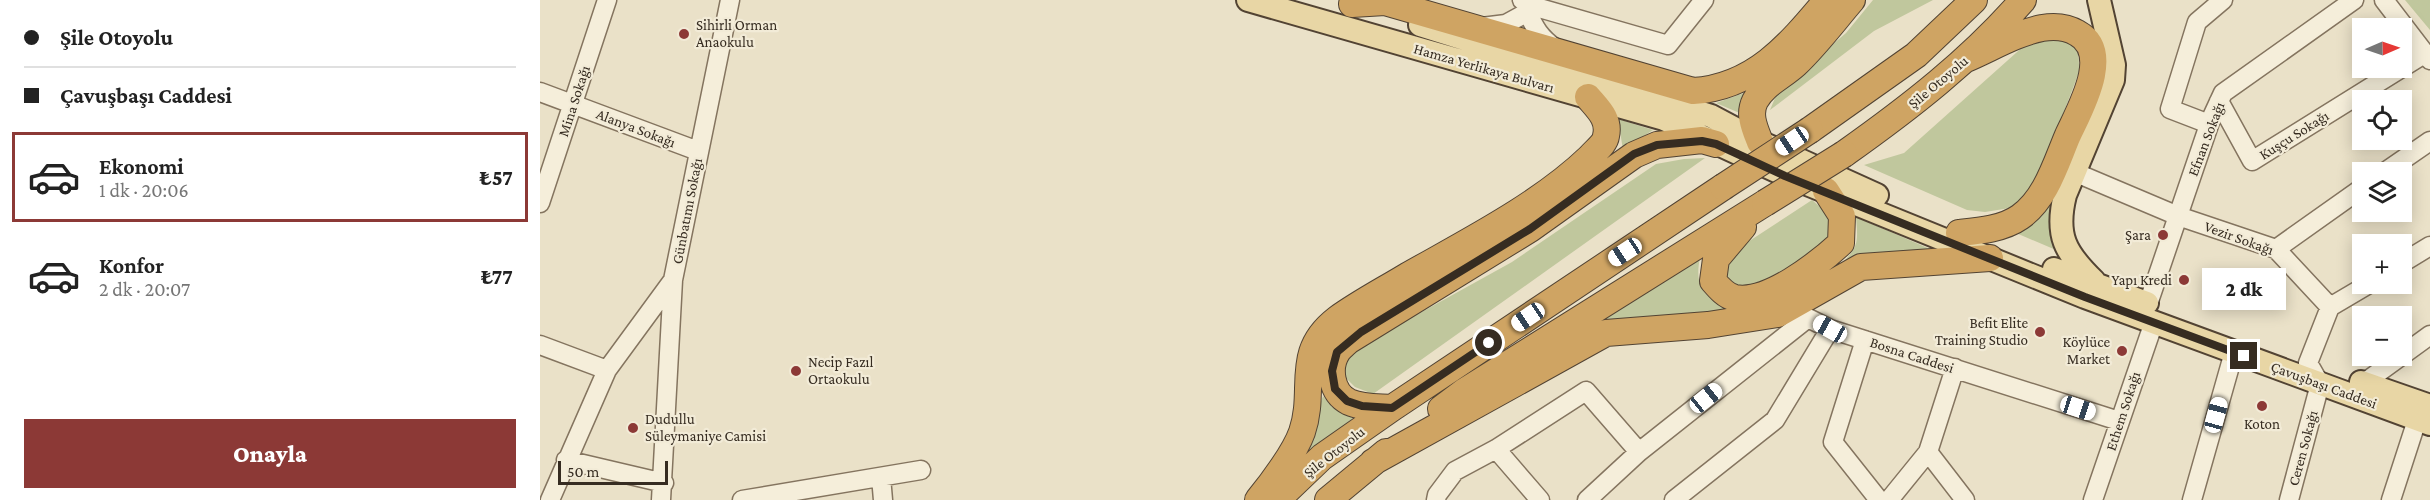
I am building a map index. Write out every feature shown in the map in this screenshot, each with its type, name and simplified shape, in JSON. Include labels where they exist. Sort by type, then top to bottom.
[{"type":"highway","points":[[1345,2],[1384,2],[1694,91],[1712,90],[1732,84],[1762,67],[1795,37],[1827,0]]},
{"type":"highway","points":[[1760,142],[1752,120],[1754,103],[1762,90],[1794,66],[1852,0]]},
{"type":"highway","name":"Şile Otoyolu","points":[[1278,500],[1322,457],[1392,408],[1810,129],[1916,55],[1974,0]]},
{"type":"highway","name":"Şile Otoyolu","points":[[1328,500],[1465,390],[1844,154],[1906,110],[1966,59],[2022,4]]},
{"type":"highway","points":[[1959,233],[2009,223],[2033,205],[2042,192],[2073,125],[2091,81],[2094,67],[2093,53],[2088,40],[2068,28],[2053,27],[2029,32],[1966,59]]},
{"type":"highway","points":[[1257,500],[1274,481],[1302,432],[1309,365],[1318,336],[1338,319],[1382,291],[1501,223],[1578,168],[1606,139],[1605,116],[1588,97]]},
{"type":"highway","points":[[1392,408],[1362,406],[1347,401],[1335,389],[1332,371],[1337,352],[1348,341],[1530,229],[1634,154],[1657,145],[1702,141],[1716,144]]},
{"type":"highway","points":[[1765,204],[1716,259],[1713,281],[1722,292],[1735,298],[1769,294],[1828,255],[1841,243],[1842,216],[1826,191]]},
{"type":"highway","points":[[1373,462],[1606,333],[1707,325],[1778,314],[1861,267],[1990,258]]},
{"type":"main road","name":"Hamza Yerlikaya Bulvarı","points":[[1248,0],[1664,118],[1716,144]]},
{"type":"main road","points":[[2097,284],[2072,256],[2060,229],[2061,212],[2074,172],[2113,80],[2115,65],[2098,0]]},
{"type":"main road","name":"Hamza Yerlikaya Bulvarı","points":[[1345,2],[1711,116],[1760,142]]},
{"type":"main road","name":"Çavuşbaşı Caddesi","points":[[1760,142],[1959,233],[2097,284],[2151,313],[2234,352],[2320,384],[2361,390]]},
{"type":"main road","name":"Çavuşbaşı Caddesi","points":[[1716,144],[1785,176],[1990,258],[2308,363],[2361,390],[2426,417]]},
{"type":"street","name":"Mina Sokağı","points":[[540,202],[607,0]]},
{"type":"street","name":"Günbatımı Sokağı","points":[[550,500],[607,370],[673,280],[730,0]]},
{"type":"street","points":[[1527,4],[1668,45],[1704,0]]},
{"type":"street","points":[[2209,124],[2170,109],[2197,22],[2223,0]]},
{"type":"street","name":"Efnan Sokağı","points":[[2151,313],[2178,216],[2209,124],[2223,93],[2354,0]]},
{"type":"street","points":[[2384,0],[2427,57]]},
{"type":"street","points":[[1469,26],[1487,27],[1506,24],[1527,4]]},
{"type":"street","points":[[1527,4],[1534,28],[1544,40],[1561,53]]},
{"type":"street","name":"Kuşçu Sokağı","points":[[2219,101],[2252,161],[2427,57]]},
{"type":"street","name":"Alanya Sokağı","points":[[540,92],[698,151]]},
{"type":"street","points":[[2400,162],[2430,141]]},
{"type":"street","name":"Vezir Sokağı","points":[[2074,172],[2178,216],[2276,249],[2330,307]]},
{"type":"street","points":[[2276,249],[2352,195]]},
{"type":"street","points":[[2412,257],[2430,246]]},
{"type":"street","points":[[566,460],[663,491],[673,280]]},
{"type":"street","points":[[2320,384],[2308,363],[2330,307],[2352,294]]},
{"type":"street","name":"Ethem Sokağı","points":[[2093,500],[2151,313]]},
{"type":"street","name":"Bosna Caddesi","points":[[1587,500],[1639,452],[1808,318],[1830,329],[2119,421]]},
{"type":"street","points":[[1674,500],[1775,420],[1830,329]]},
{"type":"street","points":[[2361,390],[2430,335]]},
{"type":"street","points":[[1865,340],[1833,442],[1879,500]]},
{"type":"street","points":[[540,345],[607,370]]},
{"type":"street","points":[[2192,500],[2234,352]]},
{"type":"street","points":[[1888,500],[1928,452],[1955,368]]},
{"type":"street","name":"Ceren Sokağı","points":[[2289,500],[2320,384]]},
{"type":"street","points":[[1436,500],[1437,495],[1455,471],[1586,392],[1639,452]]},
{"type":"street","points":[[2391,500],[2426,417]]},
{"type":"street","points":[[1496,448],[1540,500]]},
{"type":"street","points":[[1928,452],[1965,500]]},
{"type":"street","points":[[742,500],[921,470]]},
{"type":"street","points":[[881,477],[883,500]]},
{"type":"green space","points":[[1873,0],[1933,0],[1874,31],[1770,110],[1778,91],[1846,33]]},
{"type":"green space","points":[[2405,0],[2430,0],[2430,30]]},
{"type":"green space","points":[[2051,34],[2070,43],[2077,50],[2079,72],[2038,181],[2023,198],[2010,208],[1985,212],[1967,210],[1864,165],[1904,153],[2026,44]]},
{"type":"green space","points":[[1744,93],[1742,114],[1716,103]]},
{"type":"green space","points":[[1618,119],[1653,130],[1623,150]]},
{"type":"green space","points":[[1705,158],[1373,394],[1355,387],[1343,375],[1343,367],[1353,350],[1512,262],[1656,164]]},
{"type":"green space","points":[[1812,200],[1830,215],[1830,243],[1753,287],[1740,288],[1723,276],[1725,264],[1734,251]]},
{"type":"green space","points":[[2049,202],[2051,227],[2056,250],[2016,233]]},
{"type":"green space","points":[[1856,217],[1937,252],[1841,264],[1856,243]]},
{"type":"green space","points":[[1700,257],[1699,277],[1703,290],[1715,301],[1733,309],[1594,326]]},
{"type":"green space","points":[[1323,396],[1332,407],[1357,415],[1301,459]]},
{"type":"place","name":"Sihirli Orman Anaokulu","points":[[684,34]]},
{"type":"place","name":"Şara","points":[[2163,235]]},
{"type":"place","name":"Yapı Kredi","points":[[2184,280]]},
{"type":"place","name":"Befit Elite Training Studio","points":[[2040,332]]},
{"type":"place","name":"Köylüce Market","points":[[2122,351]]},
{"type":"place","name":"Necip Fazıl Ortaokulu","points":[[796,371]]},
{"type":"place","name":"Koton","points":[[2262,406]]},
{"type":"place","name":"Dudullu Süleymaniye Camisi","points":[[633,428]]},
{"type":"route","points":[[1489,343],[1392,408],[1362,406],[1347,401],[1335,389],[1332,371],[1337,352],[1361,332],[1530,229],[1634,154],[1657,145],[1702,141],[1716,144],[1785,176],[1840,196],[2085,297],[2244,356]]}]
